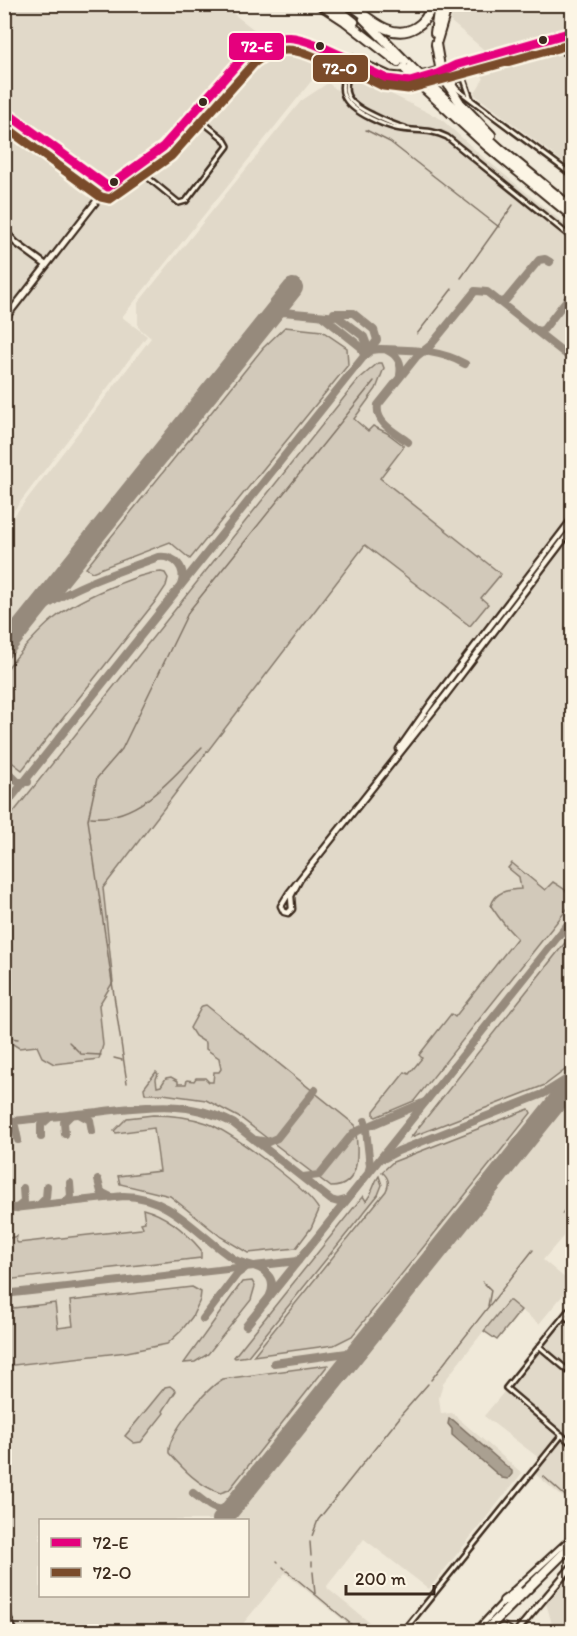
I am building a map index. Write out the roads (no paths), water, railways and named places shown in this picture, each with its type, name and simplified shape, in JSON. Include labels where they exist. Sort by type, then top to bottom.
[{"type":"highway","points":[[319,4],[408,68]]},
{"type":"highway","points":[[332,4],[367,32],[398,62]]},
{"type":"highway","points":[[349,4],[384,28],[400,32],[411,30],[423,22],[432,4]]},
{"type":"highway","points":[[349,4],[408,68],[492,151],[573,216]]},
{"type":"highway","points":[[439,4],[435,25],[436,44],[440,67],[446,81],[460,103],[516,163]]},
{"type":"highway","points":[[436,44],[448,4]]},
{"type":"highway","points":[[429,88],[516,163],[573,208]]},
{"type":"highway","points":[[504,1601],[573,1545]]},
{"type":"highway","points":[[490,1632],[573,1551]]},
{"type":"highway","points":[[484,1632],[563,1554]]},
{"type":"highway","points":[[496,1632],[503,1628],[515,1631]]},
{"type":"street","points":[[4,320],[108,187],[163,147],[248,51],[267,40],[281,37],[299,38],[386,74],[414,77],[573,32]]},
{"type":"street","points":[[552,38],[558,47],[573,58]]},
{"type":"street","points":[[352,60],[343,79],[342,87],[344,97],[350,106],[388,126],[433,131],[451,140],[573,238]]},
{"type":"street","points":[[471,99],[465,81],[461,78],[456,79],[455,88],[573,175]]},
{"type":"street","points":[[4,111],[108,187]]},
{"type":"street","points":[[135,168],[179,203],[186,201],[228,146],[224,139],[193,114]]},
{"type":"street","points":[[4,230],[16,243],[46,265]]},
{"type":"street","points":[[390,764],[432,702],[573,519]]},
{"type":"street","points":[[300,879],[291,896],[292,909],[288,913],[284,912],[281,904],[300,879],[390,764],[445,696],[573,530]]},
{"type":"street","points":[[573,1306],[506,1388],[573,1444]]},
{"type":"street","points":[[565,1316],[573,1323]]},
{"type":"street","points":[[540,1347],[573,1374]]},
{"type":"street","points":[[404,1632],[562,1435]]},
{"type":"street","points":[[475,1632],[532,1572],[573,1537]]},
{"type":"street","points":[[515,1631],[573,1566]]},
{"type":"street","points":[[4,1592],[9,1619],[15,1632]]},
{"type":"street","points":[[362,1632],[367,1629],[373,1632]]},
{"type":"waterway","points":[[366,130],[390,142],[499,227]]},
{"type":"waterway","points":[[461,278],[513,205]]},
{"type":"waterway","points":[[417,334],[452,289]]},
{"type":"waterway","points":[[127,1083],[88,820],[97,778],[122,749],[189,611],[374,381]]},
{"type":"waterway","points":[[91,817],[108,816],[139,805],[166,784],[202,747]]},
{"type":"waterway","points":[[4,1034],[18,1039]]},
{"type":"waterway","points":[[69,1042],[81,1054],[101,1055]]},
{"type":"waterway","points":[[114,1058],[122,1060]]},
{"type":"waterway","points":[[562,1214],[572,1200]]},
{"type":"waterway","points":[[431,1380],[533,1250]]},
{"type":"waterway","points":[[483,1282],[491,1290],[488,1306]]},
{"type":"waterway","points":[[401,1415],[428,1384]]},
{"type":"waterway","points":[[312,1536],[318,1520],[400,1417]]},
{"type":"waterway","points":[[543,1476],[572,1502]]},
{"type":"waterway","points":[[310,1542],[311,1556]]},
{"type":"waterway","points":[[287,1571],[358,1630]]},
{"type":"waterway","points":[[313,1572],[315,1594]]}]
